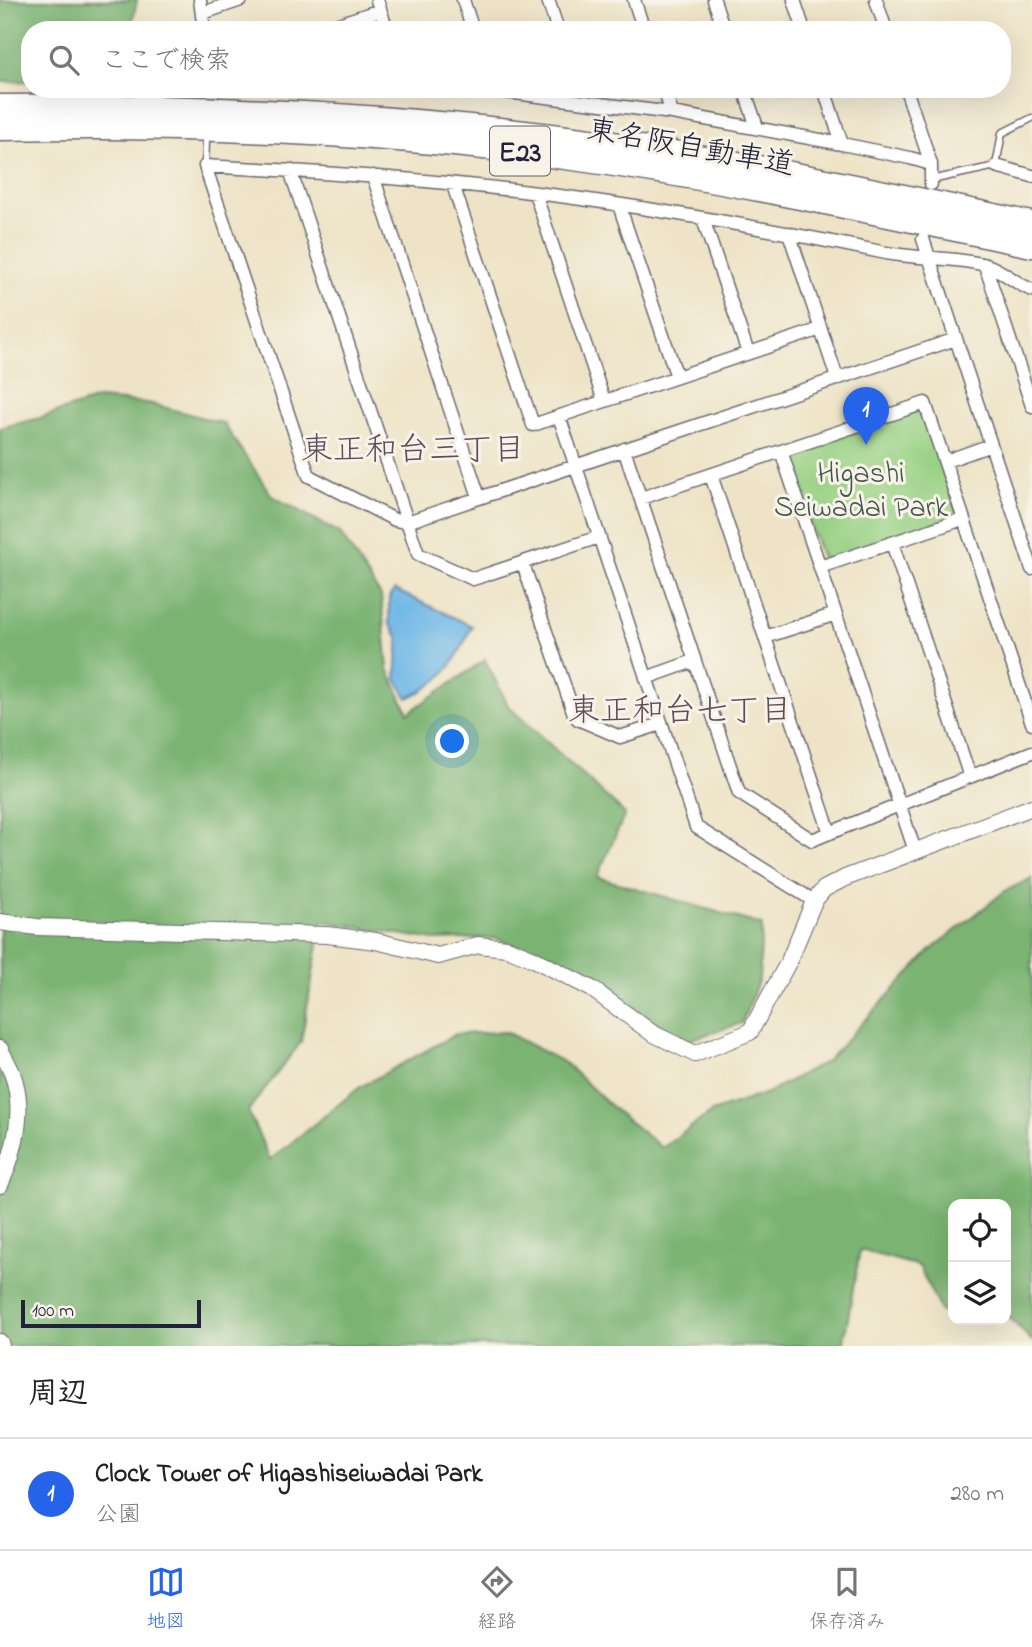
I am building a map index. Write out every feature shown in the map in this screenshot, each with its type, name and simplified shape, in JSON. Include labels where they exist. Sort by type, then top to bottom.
[{"type":"highway","name":"東名阪自動車道","points":[[0,107],[193,107],[317,113],[481,129],[714,160],[1032,224]]},
{"type":"highway","name":"東名阪自動車道","points":[[0,128],[192,127],[318,132],[480,146],[711,179],[1032,246]]},
{"type":"street","points":[[202,6],[241,0]]},
{"type":"street","points":[[463,0],[470,21]]},
{"type":"street","points":[[548,0],[555,21]]},
{"type":"street","points":[[634,0],[641,21]]},
{"type":"street","points":[[714,0],[721,21]]},
{"type":"street","points":[[794,0],[801,21]]},
{"type":"street","points":[[876,0],[883,21]]},
{"type":"street","points":[[342,21],[379,5]]},
{"type":"street","points":[[595,98],[757,127],[931,164]]},
{"type":"street","points":[[667,98],[672,113]]},
{"type":"street","points":[[747,98],[757,127]]},
{"type":"street","points":[[827,98],[842,144]]},
{"type":"street","points":[[909,98],[931,164],[931,182]]},
{"type":"street","points":[[956,339],[407,522],[395,520],[309,476],[205,166],[373,176],[619,205],[789,233],[902,256],[927,256],[985,265],[1021,286],[1032,289]]},
{"type":"street","points":[[996,166],[1032,176]]},
{"type":"street","points":[[290,170],[418,554],[473,579],[599,537]]},
{"type":"street","points":[[373,176],[479,497]]},
{"type":"street","points":[[453,185],[533,425],[821,329]]},
{"type":"street","points":[[535,193],[604,401]]},
{"type":"street","points":[[619,205],[677,377]]},
{"type":"street","points":[[703,219],[748,353]]},
{"type":"street","points":[[789,233],[837,378]]},
{"type":"street","points":[[923,239],[1031,563]]},
{"type":"street","points":[[985,265],[1032,406]]},
{"type":"street","points":[[641,498],[925,403],[1032,723]]},
{"type":"street","points":[[559,416],[696,827],[814,901]]},
{"type":"street","points":[[946,461],[991,446]]},
{"type":"street","points":[[624,449],[739,793],[812,840],[1032,752]]},
{"type":"street","points":[[781,451],[915,851]]},
{"type":"street","points":[[711,475],[830,833]]},
{"type":"street","points":[[820,567],[963,519]]},
{"type":"street","points":[[892,543],[970,777]]},
{"type":"street","points":[[523,564],[569,702],[578,719],[620,737],[661,724]]},
{"type":"street","points":[[765,638],[836,614]]},
{"type":"street","points":[[646,677],[694,661]]},
{"type":"street","points":[[0,922],[37,927],[327,935],[376,941],[438,956],[478,945],[507,948],[534,958],[592,989],[652,1033],[695,1054],[750,1032],[789,961],[814,901],[824,889],[1032,807]]},
{"type":"street","points":[[0,1049],[13,1074],[18,1099],[16,1144],[0,1185]]},
{"type":"lane","points":[[931,182],[996,166],[1002,133],[1032,118]]},
{"type":"lane","points":[[205,166],[206,142]]},
{"type":"green space","points":[[0,0],[137,0],[133,21],[21,21],[21,81],[0,82]]},
{"type":"green space","points":[[97,399],[148,403],[223,423],[272,496],[340,533],[381,596],[388,669],[408,713],[485,660],[509,707],[625,814],[597,877],[762,925],[759,979],[742,1023],[684,1042],[591,981],[495,938],[434,940],[322,921],[301,1042],[248,1111],[270,1160],[360,1087],[456,1034],[506,1032],[565,1063],[616,1111],[662,1148],[712,1112],[767,1093],[827,1061],[932,949],[1005,891],[1032,878],[1032,1341],[1011,1319],[1011,1199],[948,1199],[948,1312],[941,1312],[919,1266],[860,1250],[843,1346],[0,1346],[0,428]]},
{"type":"green space","name":"Higashi Seiwadai Park","points":[[919,410],[924,413],[957,512],[955,517],[826,560],[822,558],[788,458],[791,453]]},
{"type":"water","points":[[395,590],[472,626],[448,669],[432,685],[408,698],[396,679],[399,638],[389,623],[389,597]]},
{"type":"place","name":"Clock Tower of Higashiseiwadai Park","points":[[866,445]]},
{"type":"district","name":"東正和台三丁目","points":[[413,448]]},
{"type":"district","name":"東正和台七丁目","points":[[680,709]]}]
